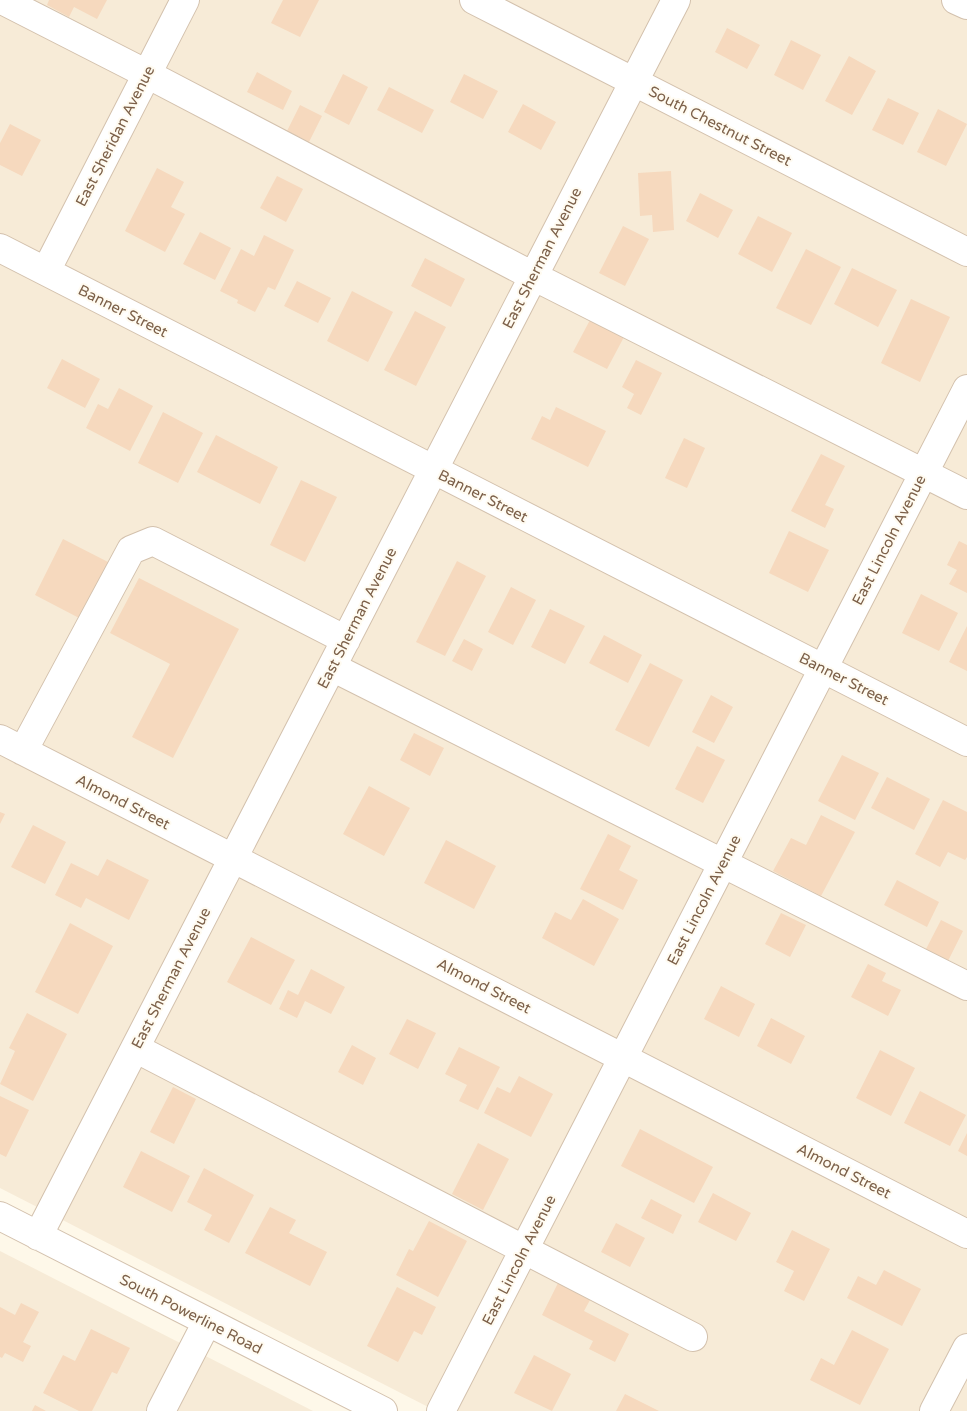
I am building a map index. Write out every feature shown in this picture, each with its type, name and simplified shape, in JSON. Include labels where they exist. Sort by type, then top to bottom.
[{"type":"street","points":[[2,0],[533,276],[967,495]]},
{"type":"street","name":"East Sheridan Avenue","points":[[46,272],[185,0]]},
{"type":"street","name":"South Chestnut Street","points":[[474,0],[967,252]]},
{"type":"street","name":"East Sherman Avenue","points":[[38,1236],[676,0]]},
{"type":"street","points":[[956,0],[967,5]]},
{"type":"street","name":"Banner Street","points":[[0,248],[967,742]]},
{"type":"street","name":"East Lincoln Avenue","points":[[441,1411],[967,389]]},
{"type":"street","points":[[11,745],[131,550],[153,541],[346,640]]},
{"type":"street","points":[[332,667],[967,986]]},
{"type":"street","name":"Almond Street","points":[[11,745],[967,1234]]},
{"type":"street","points":[[135,1048],[692,1337]]},
{"type":"street","name":"South Powerline Road","points":[[0,1216],[383,1411]]},
{"type":"street","points":[[161,1411],[206,1322]]},
{"type":"street","points":[[934,1411],[967,1348]]},
{"type":"shaded area","points":[[0,0],[967,0],[967,1411],[436,1411],[0,1188]]},
{"type":"shaded area","points":[[0,1251],[313,1411],[0,1411]]},
{"type":"building","points":[[49,0],[107,0],[97,19],[74,7],[69,17],[47,5]]},
{"type":"building","points":[[283,0],[319,0],[300,37],[271,23]]},
{"type":"building","points":[[727,28],[760,45],[747,69],[715,52]]},
{"type":"building","points":[[791,40],[821,55],[803,90],[774,75]]},
{"type":"building","points":[[849,56],[876,71],[852,115],[825,101]]},
{"type":"building","points":[[257,72],[292,91],[283,110],[247,92]]},
{"type":"building","points":[[343,74],[368,87],[349,125],[324,112]]},
{"type":"building","points":[[464,74],[498,91],[483,119],[450,102]]},
{"type":"building","points":[[389,87],[434,110],[422,133],[377,110]]},
{"type":"building","points":[[888,98],[919,113],[903,145],[872,130]]},
{"type":"building","points":[[523,104],[556,122],[541,150],[508,132]]},
{"type":"building","points":[[300,105],[322,116],[309,142],[287,131]]},
{"type":"building","points":[[938,109],[967,124],[946,166],[917,152]]},
{"type":"building","points":[[10,124],[41,140],[22,176],[0,165],[0,143]]},
{"type":"building","points":[[157,168],[184,182],[171,207],[185,214],[165,252],[125,231]]},
{"type":"building","points":[[671,171],[674,230],[653,232],[652,215],[640,216],[638,173]]},
{"type":"building","points":[[277,176],[303,189],[286,222],[260,208]]},
{"type":"building","points":[[700,193],[733,210],[718,238],[686,221]]},
{"type":"building","points":[[758,216],[792,233],[772,272],[738,254]]},
{"type":"building","points":[[623,226],[649,239],[625,286],[599,273]]},
{"type":"building","points":[[200,232],[231,248],[215,280],[183,264]]},
{"type":"building","points":[[264,235],[294,250],[275,290],[268,287],[255,312],[237,303],[238,300],[220,291],[241,249],[254,256]]},
{"type":"building","points":[[806,249],[841,267],[811,325],[776,308]]},
{"type":"building","points":[[425,258],[465,279],[451,307],[411,286]]},
{"type":"building","points":[[852,268],[897,290],[878,327],[834,304]]},
{"type":"building","points":[[297,281],[331,298],[318,323],[284,306]]},
{"type":"building","points":[[352,291],[393,312],[368,362],[327,341]]},
{"type":"building","points":[[911,299],[950,317],[920,382],[881,363]]},
{"type":"building","points":[[415,311],[446,327],[416,386],[384,370]]},
{"type":"building","points":[[590,320],[624,337],[607,369],[573,352]]},
{"type":"building","points":[[62,359],[100,379],[85,408],[47,388]]},
{"type":"building","points":[[636,360],[662,373],[641,415],[627,408],[634,394],[622,387]]},
{"type":"building","points":[[119,388],[153,406],[130,451],[86,428],[98,404],[108,409]]},
{"type":"building","points":[[556,407],[606,431],[588,467],[531,439],[542,416],[550,420]]},
{"type":"building","points":[[163,412],[203,433],[178,483],[138,463]]},
{"type":"building","points":[[216,435],[278,467],[260,504],[197,472]]},
{"type":"building","points":[[684,438],[705,448],[687,488],[665,478]]},
{"type":"building","points":[[821,454],[845,466],[825,505],[834,509],[825,528],[791,511]]},
{"type":"building","points":[[301,480],[337,497],[305,562],[270,545]]},
{"type":"building","points":[[789,531],[829,550],[808,592],[769,573]]},
{"type":"building","points":[[63,539],[110,563],[81,619],[35,595]]},
{"type":"building","points":[[959,541],[967,545],[967,593],[949,584],[957,570],[947,565]]},
{"type":"building","points":[[457,561],[486,576],[445,656],[416,642]]},
{"type":"building","points":[[139,578],[239,629],[173,758],[132,737],[170,664],[110,633]]},
{"type":"building","points":[[511,587],[536,600],[513,645],[488,632]]},
{"type":"building","points":[[921,594],[958,613],[939,651],[902,633]]},
{"type":"building","points":[[550,609],[585,626],[565,664],[531,647]]},
{"type":"building","points":[[967,626],[967,671],[949,662]]},
{"type":"building","points":[[604,635],[642,655],[628,683],[589,663]]},
{"type":"building","points":[[464,639],[483,649],[472,671],[452,661]]},
{"type":"building","points":[[650,663],[683,680],[649,747],[615,730]]},
{"type":"building","points":[[711,695],[733,707],[714,743],[692,732]]},
{"type":"building","points":[[414,733],[444,748],[430,776],[400,760]]},
{"type":"building","points":[[697,746],[725,760],[703,803],[675,789]]},
{"type":"building","points":[[842,755],[879,773],[855,820],[818,801]]},
{"type":"building","points":[[887,777],[930,799],[914,830],[871,808]]},
{"type":"building","points":[[369,786],[410,808],[384,856],[343,834]]},
{"type":"building","points":[[943,800],[967,812],[967,857],[965,860],[948,852],[940,867],[915,854]]},
{"type":"building","points":[[0,812],[5,814],[0,824]]},
{"type":"building","points":[[821,815],[855,832],[821,896],[773,871],[791,838],[806,845]]},
{"type":"building","points":[[33,825],[66,842],[45,884],[11,867]]},
{"type":"building","points":[[608,834],[631,846],[619,870],[638,880],[623,910],[580,889]]},
{"type":"building","points":[[446,840],[496,866],[474,909],[424,883]]},
{"type":"building","points":[[107,859],[149,880],[129,920],[86,898],[81,908],[55,895],[71,863],[98,876]]},
{"type":"building","points":[[897,880],[939,902],[927,927],[884,905]]},
{"type":"building","points":[[583,899],[619,919],[594,966],[542,938],[555,912],[571,920]]},
{"type":"building","points":[[781,913],[806,925],[790,957],[765,944]]},
{"type":"building","points":[[941,920],[963,931],[947,963],[925,951]]},
{"type":"building","points":[[70,923],[113,946],[78,1014],[35,992]]},
{"type":"building","points":[[251,937],[295,960],[271,1005],[227,982]]},
{"type":"building","points":[[868,964],[886,973],[882,981],[901,990],[888,1016],[851,997]]},
{"type":"building","points":[[311,969],[345,987],[331,1014],[305,1001],[297,1018],[279,1009],[288,990],[298,995]]},
{"type":"building","points":[[721,986],[755,1004],[739,1037],[704,1019]]},
{"type":"building","points":[[27,1013],[67,1034],[33,1101],[0,1084],[15,1051],[9,1048]]},
{"type":"building","points":[[771,1018],[805,1036],[791,1064],[757,1046]]},
{"type":"building","points":[[407,1019],[436,1033],[418,1069],[389,1054]]},
{"type":"building","points":[[352,1045],[376,1058],[363,1085],[338,1072]]},
{"type":"building","points":[[459,1047],[500,1067],[478,1110],[459,1101],[467,1085],[445,1074]]},
{"type":"building","points":[[880,1050],[915,1068],[891,1116],[856,1098]]},
{"type":"building","points":[[519,1076],[553,1094],[531,1137],[484,1113],[497,1087],[510,1093]]},
{"type":"building","points":[[173,1087],[196,1099],[174,1144],[150,1132]]},
{"type":"building","points":[[920,1091],[966,1115],[950,1146],[904,1123]]},
{"type":"building","points":[[0,1096],[29,1110],[6,1157],[0,1154]]},
{"type":"building","points":[[640,1129],[713,1167],[694,1203],[621,1166]]},
{"type":"building","points":[[967,1133],[967,1156],[958,1151]]},
{"type":"building","points":[[478,1143],[509,1159],[483,1210],[452,1194]]},
{"type":"building","points":[[141,1151],[190,1176],[172,1212],[123,1187]]},
{"type":"building","points":[[204,1168],[254,1195],[229,1243],[204,1230],[212,1215],[187,1202]]},
{"type":"building","points":[[713,1193],[751,1213],[736,1241],[698,1222]]},
{"type":"building","points":[[651,1199],[682,1215],[673,1234],[641,1218]]},
{"type":"building","points":[[270,1207],[296,1220],[289,1233],[327,1252],[310,1286],[245,1253]]},
{"type":"building","points":[[429,1221],[467,1241],[438,1297],[396,1275],[409,1249],[413,1251]]},
{"type":"building","points":[[616,1223],[645,1238],[630,1267],[601,1252]]},
{"type":"building","points":[[792,1230],[830,1249],[804,1301],[784,1291],[794,1271],[776,1262]]},
{"type":"building","points":[[884,1270],[921,1289],[902,1326],[847,1298],[858,1276],[876,1285]]},
{"type":"building","points":[[558,1283],[590,1300],[584,1311],[629,1334],[615,1362],[589,1349],[593,1341],[542,1315]]},
{"type":"building","points":[[397,1287],[436,1307],[422,1335],[414,1331],[398,1362],[367,1346]]},
{"type":"building","points":[[21,1303],[39,1312],[23,1342],[31,1346],[23,1362],[5,1353],[2,1358],[0,1357],[0,1307],[15,1315]]},
{"type":"building","points":[[91,1329],[130,1348],[117,1374],[112,1372],[92,1411],[79,1411],[43,1393],[63,1355],[75,1361]]},
{"type":"building","points":[[852,1330],[889,1349],[860,1405],[810,1380],[821,1358],[834,1365]]},
{"type":"building","points":[[534,1355],[571,1374],[552,1411],[514,1393]]},
{"type":"building","points":[[625,1394],[659,1411],[616,1411]]},
{"type":"building","points":[[35,1405],[46,1411],[32,1411]]}]
